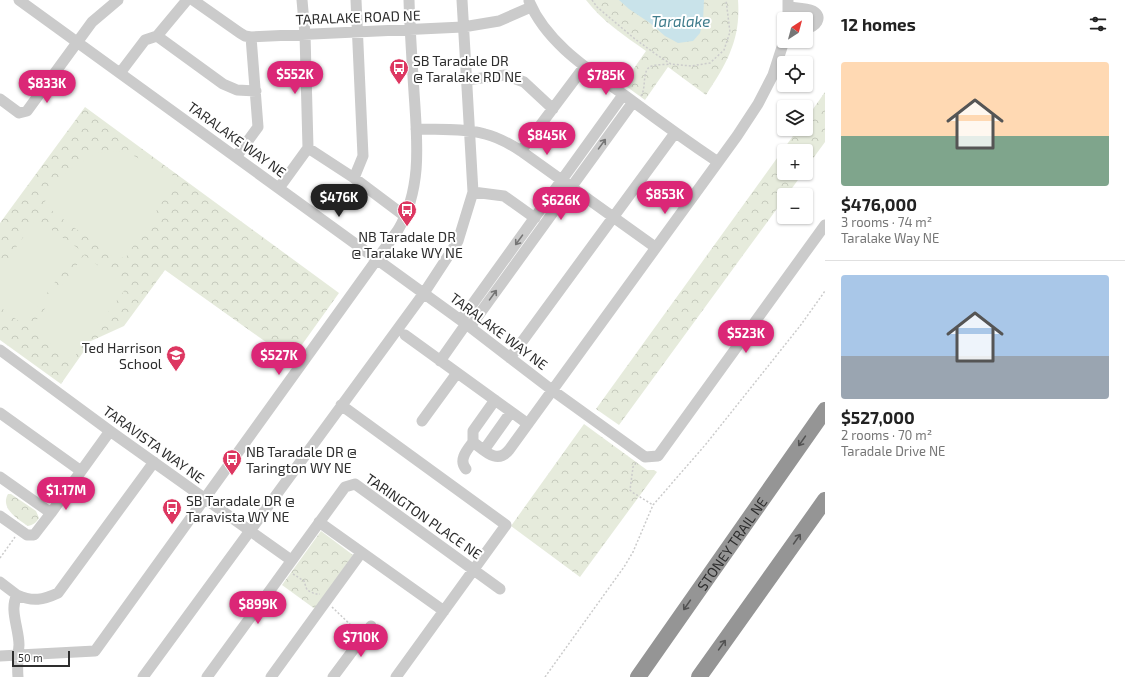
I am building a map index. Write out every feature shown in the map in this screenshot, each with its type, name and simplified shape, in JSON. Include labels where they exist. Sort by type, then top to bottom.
[{"type":"highway","name":"STONEY TRAIL NE","points":[[638,677],[825,410]]},
{"type":"highway","points":[[699,677],[825,500]]},
{"type":"street","name":"TARALAKE WAY NE","points":[[19,0],[424,293],[552,390],[646,456]]},
{"type":"street","points":[[0,99],[19,113],[27,111],[92,22],[118,0]]},
{"type":"street","points":[[120,73],[145,40],[157,36],[187,0]]},
{"type":"street","name":"TARALAKE ROAD NE","points":[[193,0],[240,33],[251,37],[410,30],[463,26],[499,21],[530,3]]},
{"type":"street","points":[[280,188],[308,148],[305,34],[302,0]]},
{"type":"street","points":[[354,178],[363,156],[356,0]]},
{"type":"street","points":[[0,656],[95,651],[204,498],[378,260],[406,217],[416,178],[416,129],[408,0]]},
{"type":"street","points":[[143,677],[424,293],[458,241],[473,192],[462,0]]},
{"type":"street","points":[[530,3],[554,39],[584,67],[623,95],[637,100],[675,133],[718,162]]},
{"type":"street","points":[[789,4],[812,12]]},
{"type":"street","points":[[813,12],[818,18],[817,23],[813,27]]},
{"type":"street","points":[[157,36],[223,84],[237,90],[256,91]]},
{"type":"street","points":[[236,157],[258,127],[251,37]]},
{"type":"street","name":"TARALAKE WAY NE","points":[[552,390],[737,136],[758,104],[773,75],[782,48]]},
{"type":"street","points":[[521,151],[584,67]]},
{"type":"street","points":[[466,80],[505,75],[524,82],[553,109]]},
{"type":"street","points":[[440,361],[567,184],[623,95]]},
{"type":"street","points":[[466,324],[535,218],[567,184],[637,100]]},
{"type":"street","points":[[416,129],[469,130],[486,134],[505,142],[521,151],[655,247]]},
{"type":"street","points":[[510,358],[675,133]]},
{"type":"street","points":[[308,148],[354,178],[406,217]]},
{"type":"street","points":[[473,192],[504,196],[535,218]]},
{"type":"street","points":[[646,456],[658,456],[825,225]]},
{"type":"street","points":[[405,335],[528,424]]},
{"type":"street","name":"TARAVISTA WAY NE","points":[[0,350],[110,431],[291,560]]},
{"type":"street","points":[[422,422],[457,373]]},
{"type":"street","points":[[473,442],[494,457],[506,454],[552,390]]},
{"type":"street","points":[[466,469],[463,466],[462,461],[464,454],[473,442],[474,431],[495,400]]},
{"type":"street","points":[[341,406],[506,525],[396,677]]},
{"type":"street","points":[[484,450],[510,412]]},
{"type":"street","points":[[0,413],[81,471]]},
{"type":"street","points":[[0,516],[27,535],[34,535],[110,431]]},
{"type":"street","points":[[0,582],[17,595],[28,600],[46,599],[58,594],[154,462]]},
{"type":"street","points":[[1,481],[51,513]]},
{"type":"street","name":"TARINGTON PLACE NE","points":[[207,677],[345,486],[355,484],[500,589]]},
{"type":"street","points":[[319,522],[444,611]]},
{"type":"street","points":[[271,677],[361,553]]},
{"type":"street","points":[[17,595],[13,601],[19,644],[17,667],[18,677]]},
{"type":"street","points":[[333,677],[371,626]]},
{"type":"path","points":[[592,0],[597,7],[635,39],[671,64]]},
{"type":"path","points":[[637,100],[644,91],[644,76],[647,69],[652,66],[671,64],[691,66],[710,63],[724,50],[730,32],[726,0]]},
{"type":"path","points":[[545,677],[624,567],[633,552],[653,505],[706,444],[800,326],[825,291]]},
{"type":"path","points":[[646,456],[633,467],[630,490],[653,505]]},
{"type":"path","points":[[0,558],[19,530]]},
{"type":"green space","points":[[586,0],[738,0],[735,39],[726,61],[706,95],[668,67],[645,100],[623,84],[646,51],[606,21]]},
{"type":"green space","points":[[825,92],[825,142],[813,158],[813,144],[787,144],[793,136],[813,136],[813,109]]},
{"type":"green space","points":[[85,107],[339,293],[291,360],[165,270],[124,326],[91,341],[61,384],[0,340],[0,223]]},
{"type":"green space","points":[[124,151],[178,178],[126,257],[116,259],[43,204],[68,170],[97,153]]},
{"type":"green space","points":[[777,158],[777,180],[798,180],[792,188],[777,188],[777,209],[619,425],[596,409]]},
{"type":"green space","points":[[36,219],[79,249],[24,325],[0,307],[0,270]]},
{"type":"green space","points":[[84,255],[127,287],[72,360],[30,329]]},
{"type":"green space","points":[[584,424],[647,470],[654,470],[657,472],[580,577],[511,526]]},
{"type":"green space","points":[[8,494],[11,494],[36,511],[39,518],[36,522],[28,526],[11,513],[6,504]]},
{"type":"green space","points":[[321,531],[353,555],[315,609],[282,585]]},
{"type":"water","name":"Taralake","points":[[619,0],[704,0],[703,21],[700,33],[693,41],[678,43],[665,36]]},
{"type":"place","name":"SB Taradale DR @ Taralake RD NE","points":[[399,85]]},
{"type":"place","name":"NB Taradale DR @ Taralake WY NE","points":[[407,227]]},
{"type":"place","name":"Ted Harrison School","points":[[176,372]]},
{"type":"place","name":"NB Taradale DR @ Tarington WY NE","points":[[232,476]]},
{"type":"place","name":"SB Taradale DR @ Taravista WY NE","points":[[172,525]]}]
